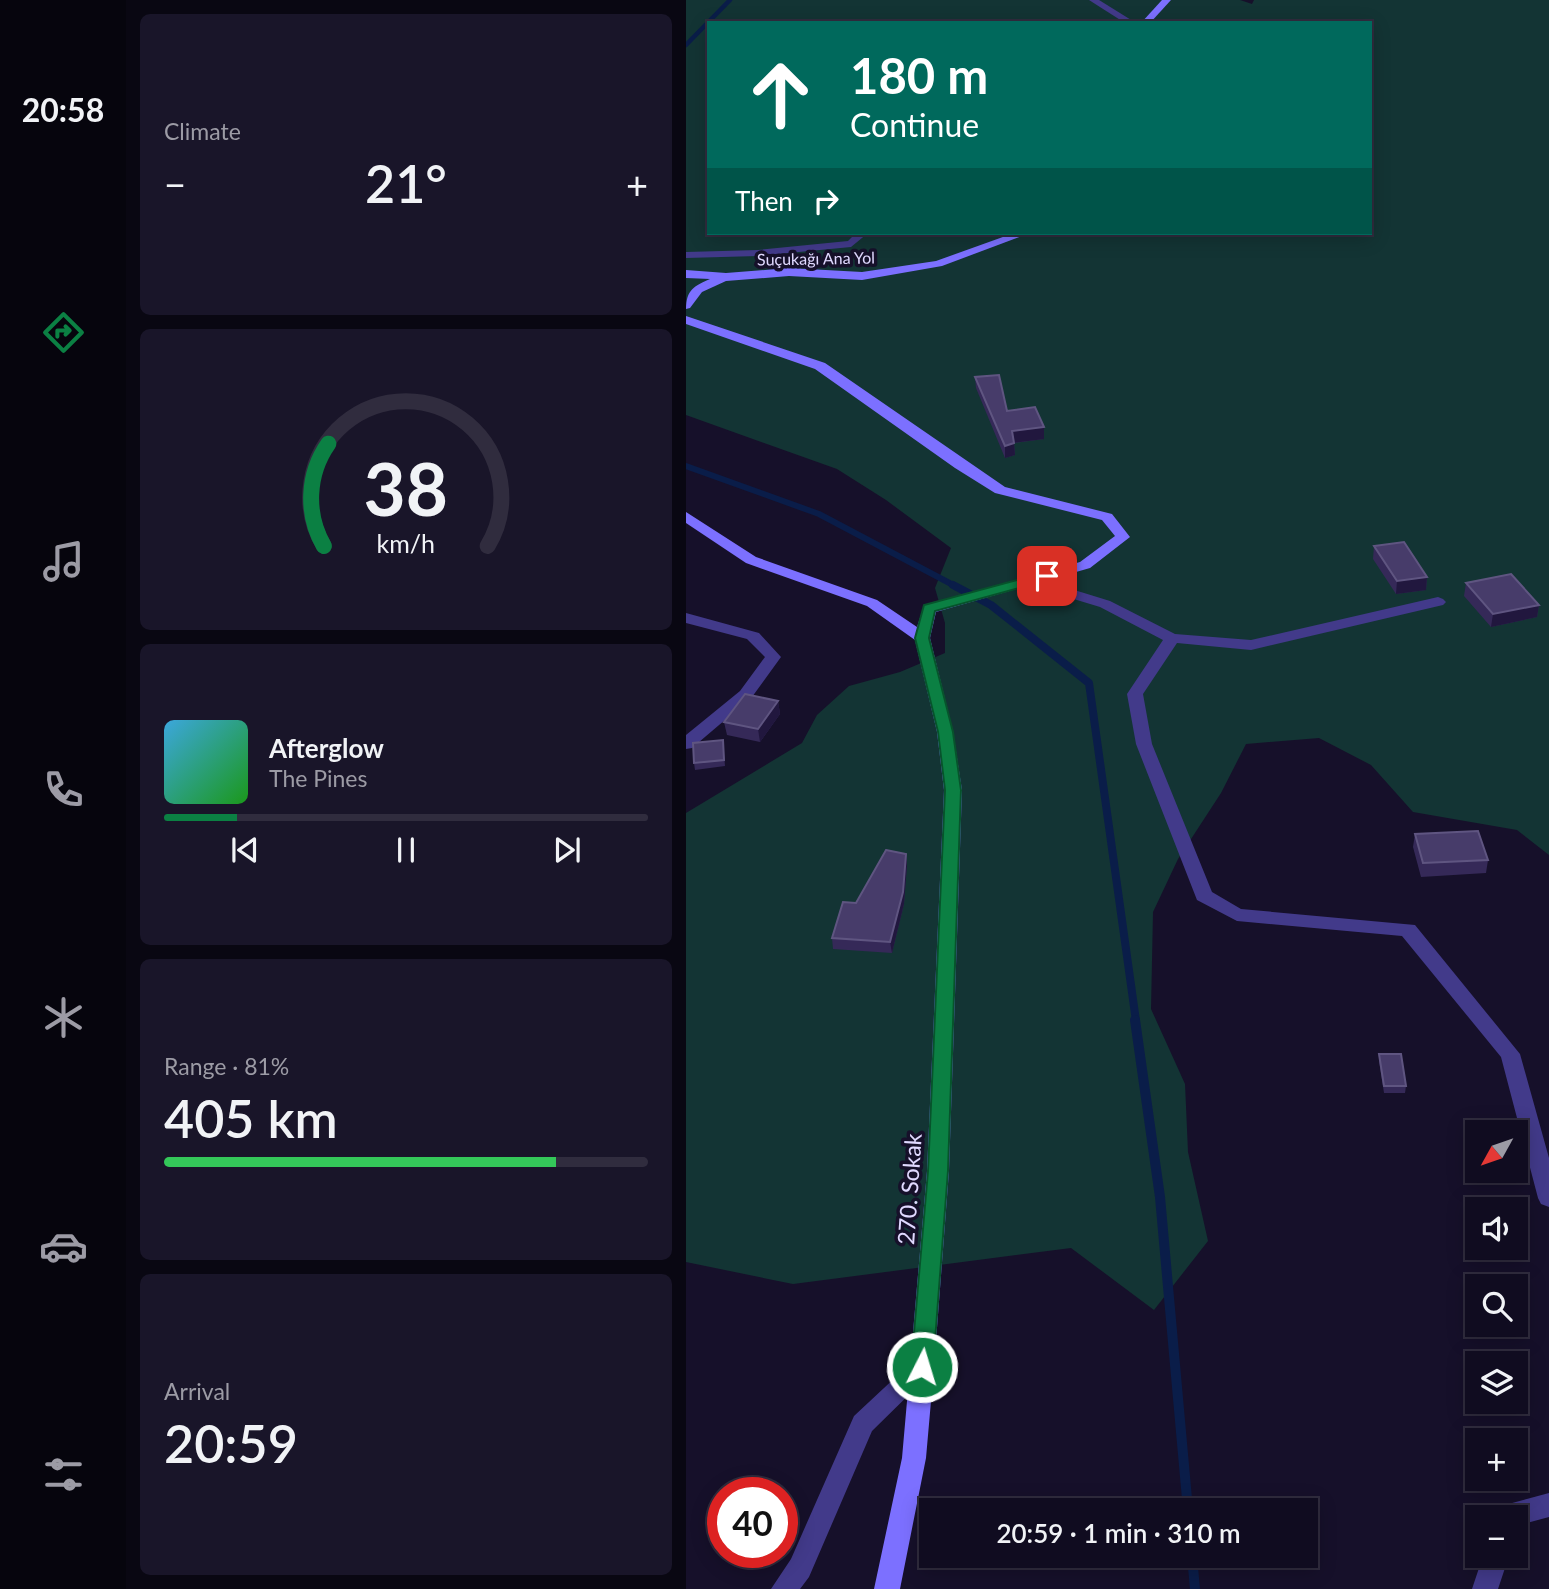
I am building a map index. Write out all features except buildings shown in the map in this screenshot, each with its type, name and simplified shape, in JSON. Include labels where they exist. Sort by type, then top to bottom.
[{"type":"street","points":[[1093,0],[1129,21]]},
{"type":"street","points":[[1146,21],[1167,0]]},
{"type":"street","points":[[686,255],[758,253],[851,244],[860,235]]},
{"type":"street","name":"Suçukağı Ana Yol","points":[[686,274],[726,277],[789,272],[862,276],[939,264],[1020,235]]},
{"type":"street","points":[[686,305],[698,289],[726,277]]},
{"type":"street","points":[[686,320],[820,366],[960,465],[1000,490],[1107,517],[1123,537],[1085,565],[929,608],[922,638],[872,603],[751,560],[686,516]]},
{"type":"street","points":[[1029,581],[1105,604],[1172,638],[1251,645],[1438,602]]},
{"type":"street","points":[[686,618],[753,636],[773,657],[746,694],[686,744]]},
{"type":"street","name":"270. Sokak","points":[[887,1589],[914,1458],[922,1367],[938,1171],[953,790],[945,732],[922,638]]},
{"type":"street","points":[[1172,638],[1135,694],[1144,744],[1204,896],[1237,915],[1408,930],[1510,1054],[1549,1198]]},
{"type":"street","points":[[784,1589],[800,1568],[863,1424],[922,1367]]},
{"type":"street","points":[[1528,1510],[1549,1505]]},
{"type":"street","points":[[1485,1589],[1492,1568]]},
{"type":"green space","points":[[686,0],[1240,0],[1252,4],[1254,0],[1549,0],[1549,855],[1517,830],[1413,812],[1371,765],[1319,738],[1246,744],[1221,793],[1178,859],[1153,912],[1151,1009],[1185,1084],[1188,1152],[1208,1241],[1154,1310],[1071,1248],[793,1284],[686,1262],[686,813],[802,743],[817,715],[849,686],[900,672],[945,653],[945,623],[935,588],[951,548],[886,500],[837,469],[686,415]]},
{"type":"waterway","points":[[709,21],[730,0]]},
{"type":"waterway","points":[[686,45],[707,24]]},
{"type":"waterway","points":[[686,466],[819,514],[957,587]]},
{"type":"waterway","points":[[953,585],[991,605],[1089,683],[1136,1021]]},
{"type":"waterway","points":[[1135,1020],[1160,1197],[1187,1498]]},
{"type":"waterway","points":[[1193,1568],[1195,1589]]},
{"type":"route","points":[[922,1367],[938,1171],[953,790],[945,732],[922,638],[929,608],[1047,576]]}]
